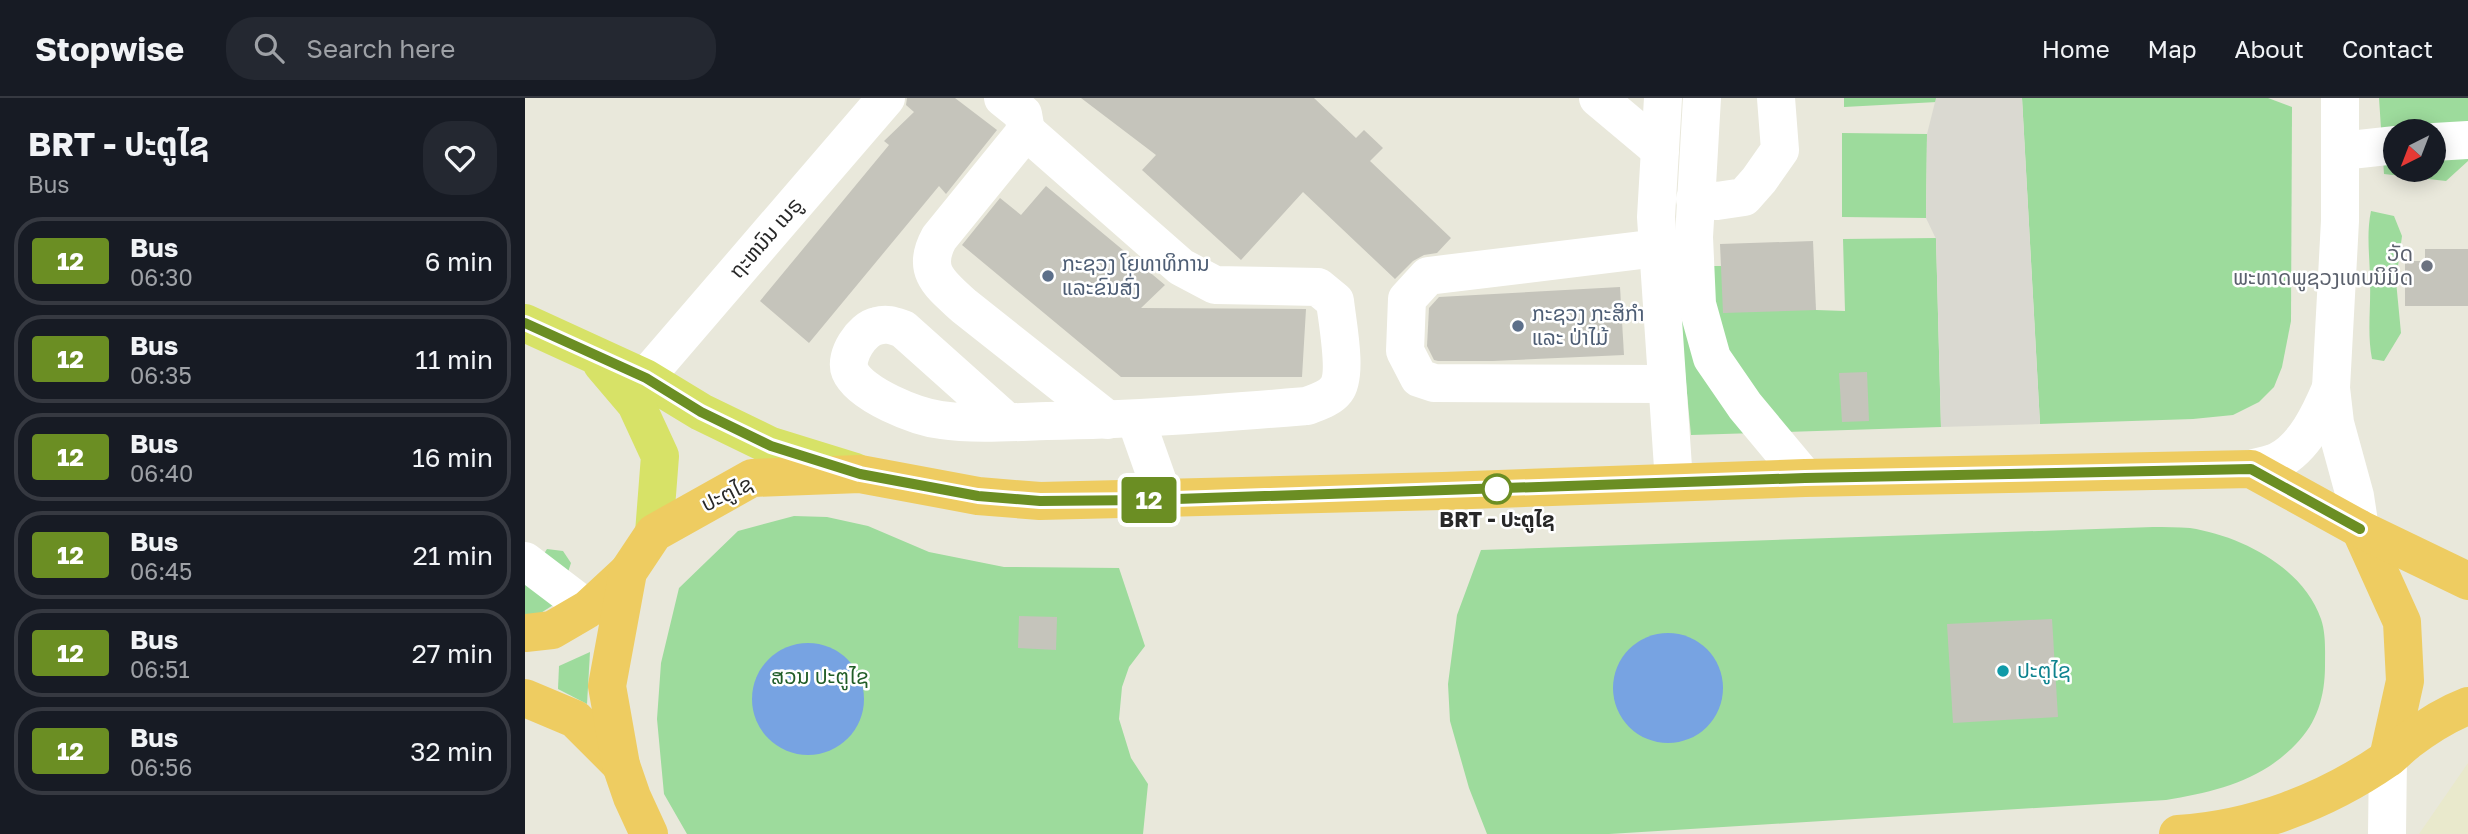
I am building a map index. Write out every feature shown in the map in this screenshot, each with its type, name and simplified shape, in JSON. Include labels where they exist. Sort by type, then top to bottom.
[{"type":"highway","name":"ປະຕູໄຊ","points":[[649,834],[628,799],[607,686],[628,572],[655,533],[752,478],[860,474],[991,498],[1040,501],[1805,478],[2251,469],[2360,529],[2468,581]]},
{"type":"highway","points":[[2360,529],[2402,622],[2405,681],[2388,758]]},
{"type":"highway","points":[[525,633],[552,630],[588,609],[628,572]]},
{"type":"highway","points":[[525,698],[575,719],[628,799]]},
{"type":"highway","points":[[2206,833],[2265,820],[2322,797],[2468,706]]},
{"type":"main road","points":[[525,323],[646,378],[701,412],[771,446],[860,474]]},
{"type":"main road","points":[[594,354],[636,404],[660,456],[655,533]]},
{"type":"street","name":"ຖະຫນົນ ເນຣູ","points":[[646,378],[886,98]]},
{"type":"street","points":[[1003,98],[1023,114],[1026,131],[1181,267],[1215,285],[1318,287],[1335,301],[1342,376],[1337,390],[1307,407],[1122,420],[1007,422]]},
{"type":"street","points":[[1598,98],[1660,150]]},
{"type":"street","points":[[1663,98],[1655,217],[1674,482]]},
{"type":"street","points":[[1702,98],[1694,237],[1697,304],[1712,358],[1745,406],[1805,478]]},
{"type":"street","points":[[1696,199],[1717,201],[1744,197],[1759,180],[1780,150],[1776,98]]},
{"type":"street","points":[[2340,98],[2341,151],[2331,388],[2335,423],[2355,496],[2360,529]]},
{"type":"street","points":[[1026,131],[939,238],[932,252],[931,268],[945,288],[964,306],[1122,420],[1164,499]]},
{"type":"street","points":[[2447,141],[2468,140]]},
{"type":"street","points":[[2341,151],[2383,146]]},
{"type":"street","points":[[1658,248],[1428,276],[1407,299],[1405,351],[1419,377],[1434,383],[1667,384]]},
{"type":"street","points":[[2251,469],[2279,461],[2300,442],[2318,418],[2331,388]]},
{"type":"street","points":[[525,561],[588,609]]},
{"type":"street","points":[[2387,834],[2388,758]]},
{"type":"shaded area","points":[[1936,98],[2022,98],[2040,424],[1941,427],[1936,239],[1926,218],[1927,134]]},
{"type":"shaded area","points":[[2468,763],[2468,834],[2419,834]]},
{"type":"green space","points":[[1844,98],[1936,98],[1937,102],[1844,107]]},
{"type":"green space","points":[[2022,98],[2268,98],[2292,107],[2291,321],[2282,367],[2274,387],[2259,402],[2233,415],[2193,419],[2040,424]]},
{"type":"green space","points":[[2379,98],[2468,98],[2468,161],[2447,180],[2447,119],[2383,119],[2383,159]]},
{"type":"green space","points":[[1842,133],[1927,134],[1926,218],[1842,217]]},
{"type":"green space","points":[[2371,211],[2394,216],[2402,236],[2396,281],[2401,333],[2384,361],[2372,359],[2369,330],[2368,237]]},
{"type":"green space","points":[[1936,238],[1941,427],[1691,435],[1675,266],[1721,266],[1816,310],[1845,311],[1843,239]]},
{"type":"green space","name":"ສວນ ປະຕູໄຊ","points":[[794,516],[827,517],[868,526],[929,552],[1004,567],[1119,568],[1145,646],[1129,667],[1122,687],[1119,719],[1131,758],[1148,784],[1143,834],[687,834],[664,794],[657,719],[661,663],[679,588],[738,531]]},
{"type":"green space","points":[[2153,527],[2190,528],[2210,532],[2268,557],[2300,584],[2321,619],[2325,642],[2325,677],[2314,718],[2296,744],[2282,757],[2252,776],[2219,789],[2166,800],[1609,834],[1487,834],[1469,788],[1450,721],[1448,684],[1457,615],[1481,550]]},
{"type":"green space","points":[[547,549],[563,551],[571,563],[558,602],[536,616],[525,616],[525,576],[530,576]]},
{"type":"green space","points":[[590,652],[587,704],[558,689],[559,666]]},
{"type":"water","points":[[1668,633],[1689,637],[1707,649],[1719,667],[1723,688],[1719,709],[1707,727],[1689,739],[1668,743],[1647,739],[1629,727],[1617,709],[1613,688],[1617,667],[1629,649],[1647,637]]},
{"type":"water","points":[[808,643],[830,647],[848,659],[860,677],[864,699],[860,721],[848,739],[830,751],[808,755],[786,751],[768,739],[756,721],[752,699],[756,677],[768,659],[786,647]]},
{"type":"building","points":[[907,98],[955,98],[997,130],[946,194],[939,186],[809,343],[760,301],[889,145],[884,141],[914,112],[906,105]]},
{"type":"building","points":[[1081,98],[1314,98],[1356,138],[1364,130],[1383,148],[1370,161],[1451,238],[1437,253],[1424,255],[1413,261],[1395,279],[1303,192],[1241,260],[1142,170],[1156,155]]},
{"type":"building","name":"ກະຊວງ ໂຍທາທິການ ແລະຂົນສົ່ງ","points":[[1046,186],[1165,285],[1141,308],[1306,309],[1302,377],[1121,377],[962,245],[1000,198],[1021,215]]},
{"type":"building","points":[[1813,241],[1816,310],[1723,313],[1720,244]]},
{"type":"building","points":[[2425,249],[2468,249],[2468,306],[2405,306],[2405,261],[2425,261]]},
{"type":"building","name":"ກະຊວງ ກະສິກຳ ແລະ ປ່າໄມ້","points":[[1620,287],[1624,355],[1438,361],[1434,360],[1427,346],[1429,308],[1439,297]]},
{"type":"building","points":[[1867,372],[1869,421],[1842,422],[1839,373]]},
{"type":"building","points":[[1019,616],[1057,617],[1056,650],[1018,648]]},
{"type":"building","name":"ປະຕູໄຊ","points":[[2052,619],[2058,717],[1953,723],[1947,624]]},
{"type":"bus line","name":"12","points":[[525,323],[646,378],[701,412],[771,446],[860,474],[978,496],[1040,501],[1147,500],[1658,482],[2251,469],[2360,529]]},
{"type":"place","name":"ວັດ ພະທາດພູຊວງເທບນິມິດ","points":[[2427,266]]},
{"type":"place","name":"ກະຊວງ ໂຍທາທິການ ແລະຂົນສົ່ງ","points":[[1048,276]]},
{"type":"place","name":"ກະຊວງ ກະສິກຳ ແລະ ປ່າໄມ້","points":[[1518,326]]},
{"type":"place","name":"BRT - ປະຕູໄຊ","points":[[1497,489]]},
{"type":"place","name":"ປະຕູໄຊ","points":[[2003,671]]}]
